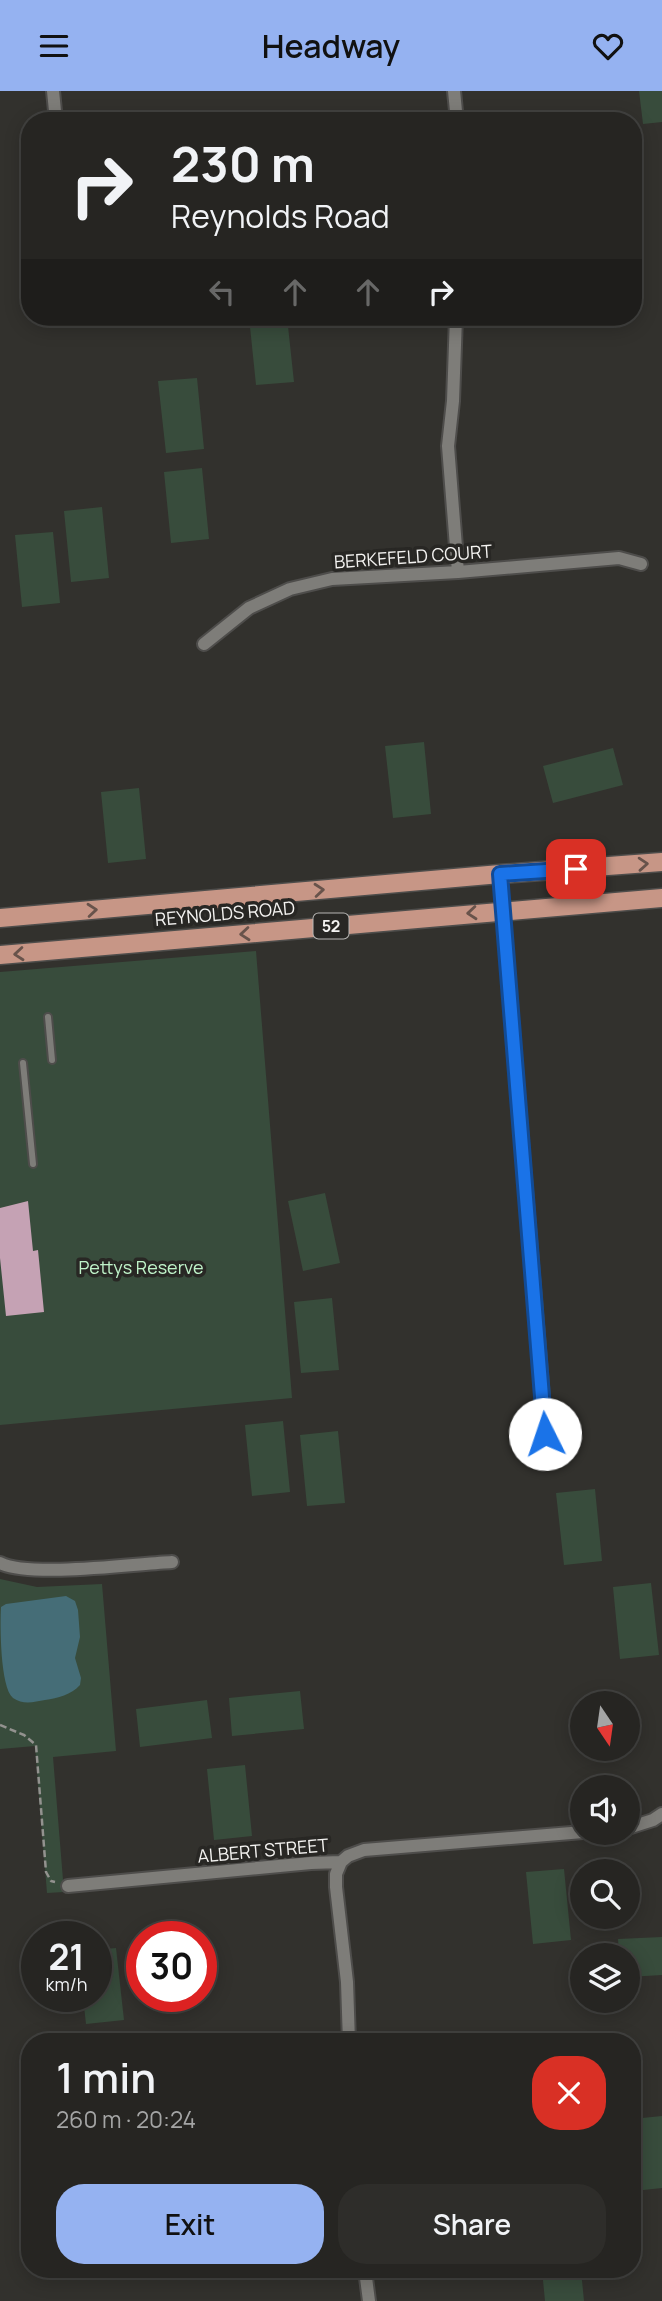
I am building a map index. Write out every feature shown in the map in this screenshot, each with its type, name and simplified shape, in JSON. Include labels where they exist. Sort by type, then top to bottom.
[{"type":"main road","name":"REYNOLDS ROAD","points":[[0,918],[662,862]]},
{"type":"main road","name":"REYNOLDS ROAD","points":[[0,955],[662,898]]},
{"type":"street","points":[[53,91],[55,112]]},
{"type":"street","points":[[454,91],[456,112]]},
{"type":"street","points":[[456,326],[453,401],[448,446],[458,572]]},
{"type":"street","name":"BERKEFELD COURT","points":[[204,644],[249,608],[290,589],[332,579],[458,572],[619,558],[641,564]]},
{"type":"street","points":[[500,874],[545,1434]]},
{"type":"street","points":[[0,1563],[39,1570],[172,1562]]},
{"type":"street","points":[[640,1824],[662,1814]]},
{"type":"street","name":"ALBERT STREET","points":[[68,1887],[285,1865],[341,1862],[363,1850],[570,1833]]},
{"type":"street","points":[[341,1862],[336,1874],[336,1887],[347,1982],[349,2033]]},
{"type":"street","points":[[366,2278],[369,2301]]},
{"type":"lane","points":[[48,1017],[52,1060]]},
{"type":"lane","points":[[23,1063],[33,1164]]},
{"type":"path","points":[[0,1725],[24,1735],[36,1745],[46,1872],[51,1881],[68,1887]]},
{"type":"green space","points":[[639,91],[662,91],[662,122],[643,124]]},
{"type":"green space","points":[[250,326],[288,326],[294,382],[256,385]]},
{"type":"green space","points":[[197,378],[204,449],[166,453],[158,381]]},
{"type":"green space","points":[[202,468],[209,539],[171,543],[164,472]]},
{"type":"green space","points":[[102,507],[109,578],[71,582],[64,511]]},
{"type":"green space","points":[[53,532],[60,603],[22,607],[15,535]]},
{"type":"green space","points":[[424,742],[431,814],[393,818],[385,746]]},
{"type":"green space","points":[[613,748],[623,785],[553,803],[543,766]]},
{"type":"green space","points":[[139,788],[146,859],[108,863],[101,792]]},
{"type":"green space","name":"Pettys Reserve","points":[[256,951],[292,1398],[0,1425],[0,972]]},
{"type":"green space","points":[[325,1193],[340,1263],[303,1271],[288,1201]]},
{"type":"green space","points":[[332,1298],[339,1370],[301,1373],[294,1302]]},
{"type":"green space","points":[[283,1421],[290,1492],[252,1496],[245,1425]]},
{"type":"green space","points":[[338,1431],[345,1503],[307,1506],[300,1435]]},
{"type":"green space","points":[[595,1489],[602,1561],[564,1565],[556,1493]]},
{"type":"green space","points":[[0,1579],[37,1587],[102,1584],[116,1751],[53,1757],[64,1892],[47,1893],[35,1746],[0,1749]]},
{"type":"green space","points":[[651,1583],[659,1655],[620,1659],[613,1587]]},
{"type":"green space","points":[[300,1691],[304,1729],[232,1736],[229,1698]]},
{"type":"green space","points":[[207,1700],[212,1738],[140,1747],[136,1709]]},
{"type":"green space","points":[[245,1765],[252,1836],[214,1840],[207,1769]]},
{"type":"green space","points":[[564,1869],[571,1940],[533,1944],[526,1872]]},
{"type":"green space","points":[[662,1937],[662,1975],[640,1976],[640,1943],[618,1943],[618,1939]]},
{"type":"green space","points":[[112,1948],[116,1948],[124,2020],[86,2024],[85,2012],[112,2012]]},
{"type":"green space","points":[[662,2116],[662,2188],[641,2190],[641,2118]]},
{"type":"green space","points":[[543,2278],[582,2278],[584,2301],[545,2301]]},
{"type":"water","points":[[66,1596],[75,1601],[78,1610],[80,1637],[75,1658],[81,1678],[80,1685],[68,1694],[55,1698],[21,1702],[9,1692],[3,1669],[1,1607],[6,1604]]},
{"type":"building","points":[[28,1201],[33,1251],[38,1250],[44,1312],[6,1316],[0,1258],[0,1208]]},
{"type":"route","points":[[545,1434],[500,874],[576,869]]}]
